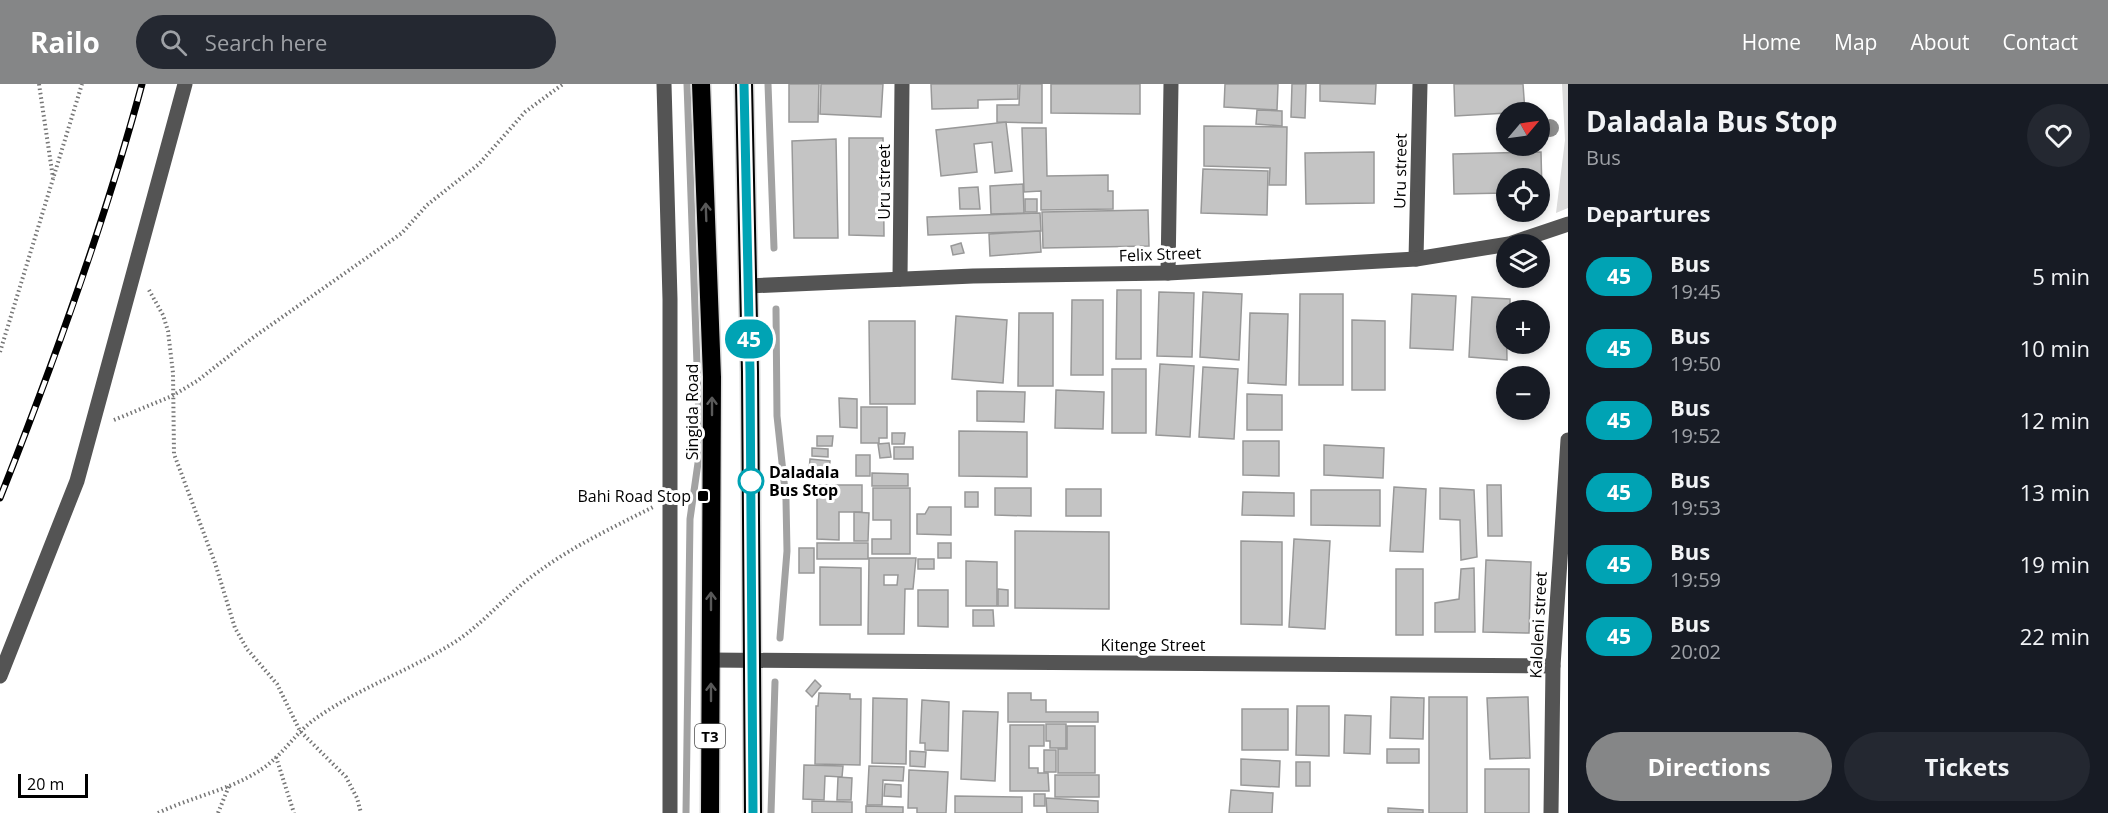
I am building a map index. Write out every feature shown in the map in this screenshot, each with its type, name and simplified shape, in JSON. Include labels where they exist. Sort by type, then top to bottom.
[{"type":"highway","name":"Singida Road","points":[[701,84],[712,377],[710,813]]},
{"type":"highway","points":[[744,84],[753,813]]},
{"type":"street","points":[[0,676],[77,481],[185,84]]},
{"type":"street","points":[[664,84],[670,299],[670,813]]},
{"type":"street","name":"Uru street","points":[[900,279],[902,84]]},
{"type":"street","points":[[1168,273],[1171,84]]},
{"type":"street","name":"Uru street","points":[[1416,259],[1420,84]]},
{"type":"street","name":"Felix Street","points":[[748,286],[900,279],[1168,273],[1416,259],[1509,244],[1568,224]]},
{"type":"street","name":"Kaloleni street","points":[[1551,813],[1553,666],[1568,440]]},
{"type":"street","name":"Kitenge Street","points":[[711,660],[1553,666]]},
{"type":"path","points":[[39,84],[54,181]]},
{"type":"path","points":[[0,352],[82,84]]},
{"type":"path","points":[[89,438],[117,418],[172,396],[214,369],[251,339],[402,233],[428,205],[479,164],[525,112],[563,84]]},
{"type":"path","points":[[136,269],[163,315],[168,331],[174,454],[215,563],[231,618],[247,649],[278,684],[300,731],[346,777],[357,798],[361,813]]},
{"type":"path","points":[[158,813],[230,785],[263,769],[300,731],[366,688],[456,641],[478,626],[513,591],[538,571],[601,533],[670,498]]},
{"type":"path","points":[[276,757],[294,813]]},
{"type":"path","points":[[218,813],[230,785]]},
{"type":"shaded area","points":[[1562,84],[1568,84],[1568,208],[1556,213],[1565,140]]},
{"type":"building","points":[[789,84],[819,84],[818,122],[789,122]]},
{"type":"building","points":[[821,84],[883,84],[881,117],[820,114]]},
{"type":"building","points":[[931,84],[1018,84],[1018,99],[978,100],[978,108],[932,109]]},
{"type":"building","points":[[1020,84],[1042,84],[1042,123],[997,122],[997,105],[1019,105]]},
{"type":"building","points":[[1051,84],[1140,84],[1140,114],[1051,113]]},
{"type":"building","points":[[1225,84],[1278,84],[1277,110],[1224,107]]},
{"type":"building","points":[[1292,84],[1306,84],[1305,118],[1291,117]]},
{"type":"building","points":[[1320,84],[1376,84],[1375,104],[1320,101]]},
{"type":"building","points":[[1454,84],[1523,84],[1524,102],[1496,102],[1496,114],[1455,116]]},
{"type":"building","points":[[1257,110],[1282,111],[1282,126],[1256,124]]},
{"type":"building","points":[[1006,122],[1012,171],[995,173],[992,142],[974,144],[977,172],[941,176],[936,130]]},
{"type":"building","points":[[1204,126],[1287,127],[1286,185],[1269,185],[1270,168],[1204,166]]},
{"type":"building","points":[[1022,128],[1046,128],[1047,176],[1108,175],[1108,191],[1113,191],[1113,209],[1041,210],[1041,191],[1024,192]]},
{"type":"building","points":[[849,138],[883,138],[884,236],[849,235]]},
{"type":"building","points":[[836,139],[838,238],[794,238],[792,141]]},
{"type":"building","points":[[1374,152],[1374,203],[1306,204],[1305,153]]},
{"type":"building","points":[[1496,153],[1496,156],[1541,156],[1541,168],[1496,168],[1496,193],[1454,194],[1453,154]]},
{"type":"building","points":[[1203,169],[1268,171],[1267,215],[1201,213]]},
{"type":"building","points":[[1023,184],[1024,213],[991,214],[990,186]]},
{"type":"building","points":[[978,187],[980,209],[960,209],[959,188]]},
{"type":"building","points":[[1025,199],[1037,199],[1037,212],[1025,212]]},
{"type":"building","points":[[1148,210],[1149,246],[1043,248],[1042,212]]},
{"type":"building","points":[[1040,213],[1041,231],[928,235],[927,217]]},
{"type":"building","points":[[1040,231],[1041,252],[990,256],[989,234]]},
{"type":"building","points":[[961,243],[964,253],[953,255],[951,246]]},
{"type":"building","points":[[1117,290],[1141,290],[1141,359],[1116,359]]},
{"type":"building","points":[[1159,292],[1194,293],[1192,357],[1157,356]]},
{"type":"building","points":[[1203,292],[1242,294],[1239,360],[1200,357]]},
{"type":"building","points":[[1300,294],[1343,294],[1343,385],[1299,385]]},
{"type":"building","points":[[1412,294],[1456,296],[1453,350],[1410,348]]},
{"type":"building","points":[[1472,297],[1510,299],[1496,300],[1496,354],[1507,354],[1507,360],[1469,357]]},
{"type":"building","points":[[1072,300],[1103,300],[1103,375],[1071,375]]},
{"type":"building","points":[[1019,313],[1053,313],[1053,386],[1018,386]]},
{"type":"building","points":[[1250,313],[1288,314],[1286,385],[1248,383]]},
{"type":"building","points":[[956,316],[1007,320],[1003,383],[952,379]]},
{"type":"building","points":[[1352,320],[1385,321],[1385,390],[1352,390]]},
{"type":"building","points":[[869,321],[915,321],[915,404],[870,404]]},
{"type":"building","points":[[1160,364],[1194,366],[1190,437],[1156,435]]},
{"type":"building","points":[[1203,367],[1238,369],[1234,439],[1199,437]]},
{"type":"building","points":[[1112,369],[1146,369],[1146,433],[1112,433]]},
{"type":"building","points":[[1056,390],[1104,392],[1103,429],[1055,428]]},
{"type":"building","points":[[977,391],[1025,392],[1024,422],[977,421]]},
{"type":"building","points":[[1247,394],[1282,395],[1282,430],[1247,430]]},
{"type":"building","points":[[839,398],[857,399],[857,428],[840,427]]},
{"type":"building","points":[[861,407],[887,407],[887,438],[879,438],[879,443],[861,443]]},
{"type":"building","points":[[959,431],[1027,432],[1027,477],[959,476]]},
{"type":"building","points":[[892,433],[905,433],[904,444],[892,444]]},
{"type":"building","points":[[817,436],[833,436],[832,446],[817,446]]},
{"type":"building","points":[[1243,441],[1279,441],[1279,476],[1243,475]]},
{"type":"building","points":[[889,443],[891,457],[880,458],[878,444]]},
{"type":"building","points":[[1324,445],[1384,448],[1383,478],[1324,475]]},
{"type":"building","points":[[894,447],[913,447],[913,459],[894,459]]},
{"type":"building","points":[[812,448],[828,449],[828,457],[812,456]]},
{"type":"building","points":[[856,455],[870,455],[870,476],[856,476]]},
{"type":"building","points":[[810,459],[830,461],[829,472],[809,471]]},
{"type":"building","points":[[872,473],[908,474],[908,486],[872,486]]},
{"type":"building","points":[[817,485],[862,485],[862,512],[839,512],[839,540],[817,539]]},
{"type":"building","points":[[1487,485],[1501,485],[1502,536],[1488,536]]},
{"type":"building","points":[[1394,487],[1426,489],[1423,552],[1390,551]]},
{"type":"building","points":[[873,488],[910,488],[910,554],[872,554],[872,539],[891,539],[891,520],[873,520]]},
{"type":"building","points":[[995,488],[1031,488],[1031,516],[995,515]]},
{"type":"building","points":[[1440,488],[1474,490],[1477,557],[1461,560],[1460,520],[1440,519]]},
{"type":"building","points":[[1066,489],[1101,489],[1101,516],[1066,516]]},
{"type":"building","points":[[1311,490],[1380,490],[1380,526],[1311,525]]},
{"type":"building","points":[[965,492],[978,492],[978,507],[965,507]]},
{"type":"building","points":[[1243,492],[1294,493],[1294,516],[1242,515]]},
{"type":"building","points":[[929,507],[951,507],[951,535],[917,534],[917,514],[925,514]]},
{"type":"building","points":[[854,512],[869,513],[868,541],[854,541]]},
{"type":"building","points":[[1015,531],[1109,532],[1109,609],[1015,608]]},
{"type":"building","points":[[1294,539],[1330,541],[1325,629],[1289,627]]},
{"type":"building","points":[[1241,541],[1282,542],[1282,625],[1241,624]]},
{"type":"building","points":[[817,543],[868,543],[868,559],[817,559]]},
{"type":"building","points":[[938,543],[951,543],[951,558],[938,558]]},
{"type":"building","points":[[799,548],[814,548],[814,573],[799,573]]},
{"type":"building","points":[[869,558],[916,558],[913,589],[905,589],[904,634],[868,634]],"holes":[[[884,575],[898,575],[897,585],[884,585]]]},
{"type":"building","points":[[918,559],[934,559],[934,569],[918,569]]},
{"type":"building","points":[[1486,560],[1531,562],[1529,633],[1483,632]]},
{"type":"building","points":[[966,561],[997,562],[997,606],[966,606]]},
{"type":"building","points":[[820,567],[861,568],[861,625],[820,625]]},
{"type":"building","points":[[1474,568],[1475,632],[1435,632],[1435,603],[1459,599],[1461,569]]},
{"type":"building","points":[[1396,569],[1423,569],[1423,635],[1396,635]]},
{"type":"building","points":[[998,589],[1008,590],[1008,606],[998,606]]},
{"type":"building","points":[[918,590],[948,590],[948,627],[918,626]]},
{"type":"building","points":[[973,610],[993,610],[994,626],[973,626]]},
{"type":"building","points":[[815,680],[821,686],[812,697],[806,691]]},
{"type":"building","points":[[819,693],[850,694],[850,699],[861,699],[860,765],[815,764],[816,706],[818,706]]},
{"type":"building","points":[[1008,693],[1031,693],[1031,700],[1046,700],[1046,712],[1098,712],[1098,722],[1008,722]]},
{"type":"building","points":[[1391,697],[1424,698],[1423,739],[1390,738]]},
{"type":"building","points":[[1429,697],[1467,697],[1467,813],[1429,813]]},
{"type":"building","points":[[1528,697],[1530,758],[1490,759],[1487,698]]},
{"type":"building","points":[[873,698],[907,699],[906,764],[872,763]]},
{"type":"building","points":[[922,700],[949,702],[948,751],[925,750],[925,743],[920,743]]},
{"type":"building","points":[[1297,706],[1329,706],[1329,756],[1296,755]]},
{"type":"building","points":[[1242,709],[1288,709],[1288,750],[1242,750]]},
{"type":"building","points":[[963,711],[998,712],[995,781],[961,779]]},
{"type":"building","points":[[1345,715],[1371,716],[1370,754],[1344,753]]},
{"type":"building","points":[[1046,724],[1066,724],[1066,748],[1050,748],[1050,741],[1046,741]]},
{"type":"building","points":[[1010,725],[1044,725],[1044,746],[1029,746],[1029,768],[1038,768],[1038,773],[1048,773],[1049,791],[1010,791]]},
{"type":"building","points":[[1067,726],[1095,726],[1095,773],[1058,773],[1058,749],[1067,749]]},
{"type":"building","points":[[1387,749],[1419,749],[1419,763],[1387,763]]},
{"type":"building","points":[[1044,750],[1056,750],[1056,772],[1044,772]]},
{"type":"building","points":[[910,751],[926,752],[925,767],[910,766]]},
{"type":"building","points":[[1241,759],[1280,761],[1279,787],[1241,785]]},
{"type":"building","points":[[1296,762],[1310,762],[1310,786],[1296,786]]},
{"type":"building","points":[[804,765],[843,766],[842,777],[825,776],[824,800],[803,799]]},
{"type":"building","points":[[869,766],[904,767],[903,781],[883,780],[882,805],[867,805]]},
{"type":"building","points":[[1485,769],[1529,769],[1529,813],[1485,813]]},
{"type":"building","points":[[909,770],[948,772],[946,813],[917,813],[917,808],[908,808]]},
{"type":"building","points":[[1055,775],[1099,775],[1099,797],[1055,797]]},
{"type":"building","points":[[838,777],[852,778],[851,800],[837,800]]},
{"type":"building","points":[[885,784],[901,785],[901,797],[884,796]]},
{"type":"building","points":[[1231,790],[1273,793],[1272,813],[1229,813]]},
{"type":"building","points":[[1034,794],[1045,794],[1045,806],[1034,806]]},
{"type":"building","points":[[955,796],[1022,797],[1022,813],[955,813]]},
{"type":"building","points":[[1046,798],[1098,801],[1098,813],[1047,813]]},
{"type":"building","points":[[812,801],[852,802],[852,813],[812,813]]},
{"type":"building","points":[[866,806],[903,807],[903,813],[866,813]]},
{"type":"building","points":[[1388,808],[1423,810],[1423,813],[1388,813]]},
{"type":"waterway","points":[[686,813],[690,519],[700,449],[687,84]]},
{"type":"waterway","points":[[768,84],[774,248]]},
{"type":"waterway","points":[[776,309],[777,416],[786,500],[787,551],[780,638]]},
{"type":"waterway","points":[[771,813],[775,682]]},
{"type":"railway","points":[[0,498],[77,293],[142,84]]},
{"type":"bus line","name":"45","points":[[744,84],[750,372],[753,813]]},
{"type":"place","name":"Daladala Bus Stop","points":[[751,481]]},
{"type":"place","name":"Bahi Road Stop","points":[[703,496]]}]
